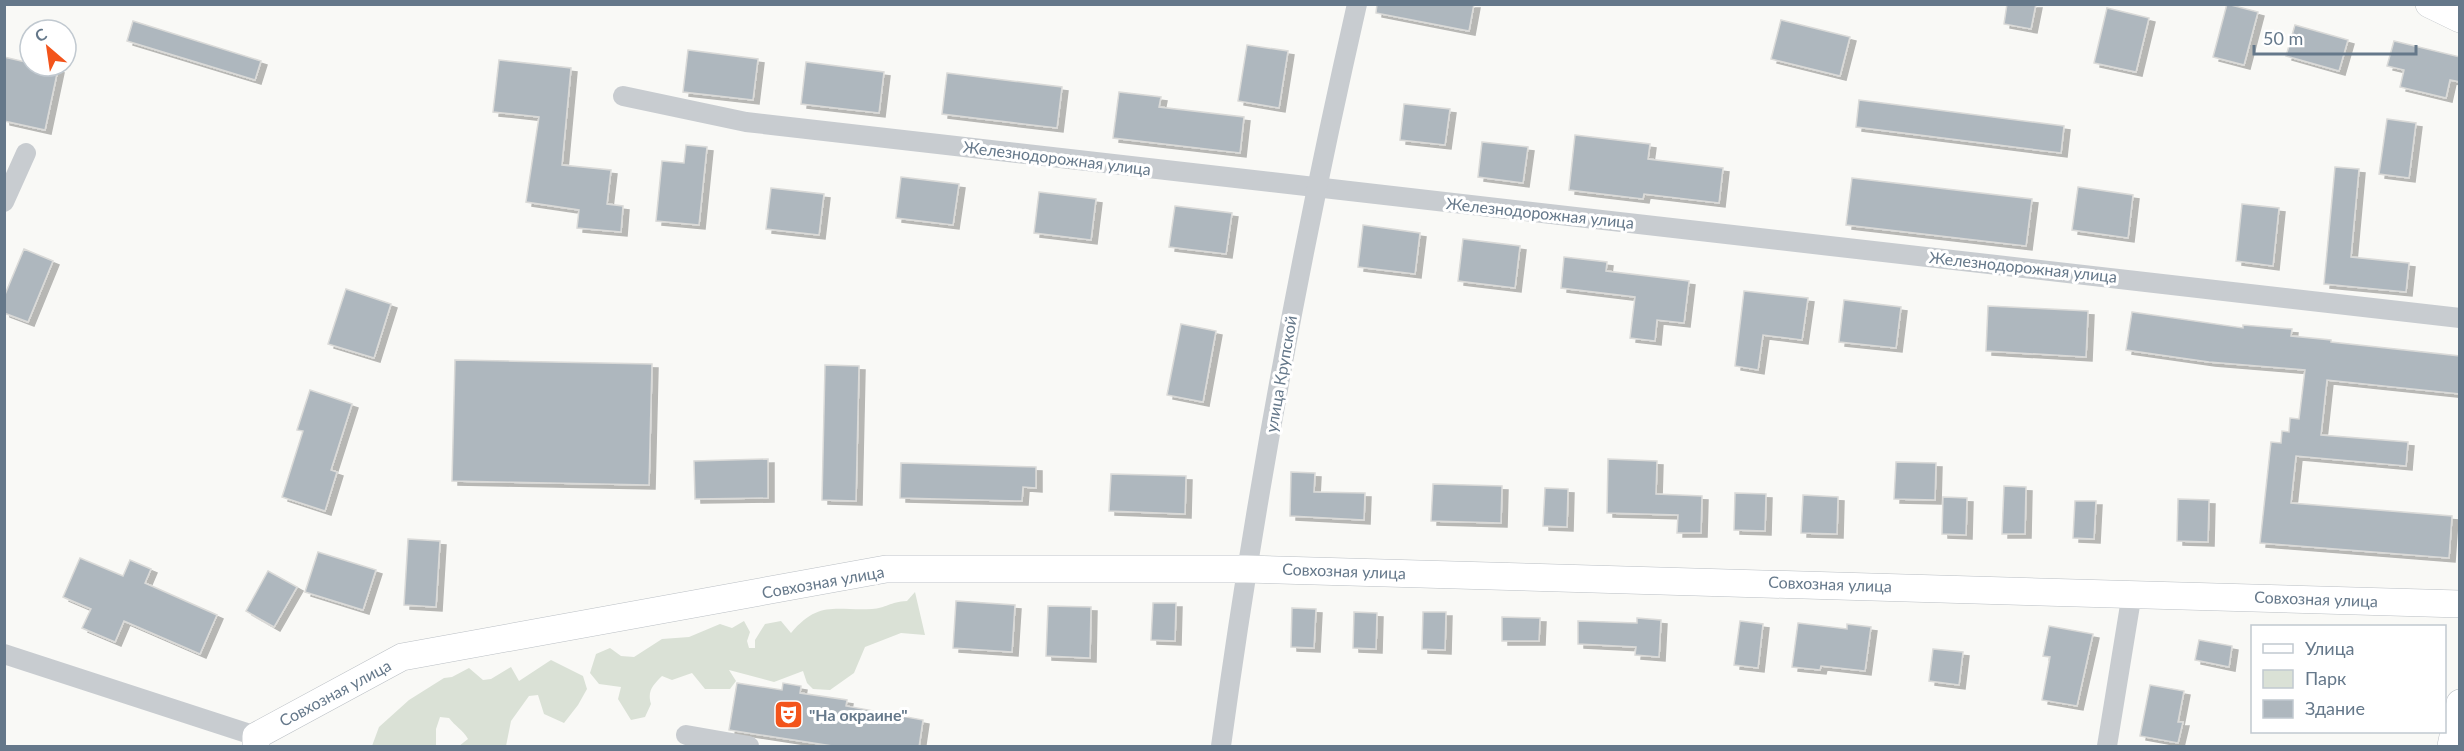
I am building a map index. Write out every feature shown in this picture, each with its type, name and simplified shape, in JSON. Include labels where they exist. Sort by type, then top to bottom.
[{"type":"street","name":"улица Крупской","points":[[1221,747],[1246,569],[1316,188],[1357,4]]},
{"type":"street","points":[[2429,4],[2460,18]]},
{"type":"street","points":[[2451,4],[2460,18]]},
{"type":"street","name":"Железнодорожная улица","points":[[623,96],[746,122],[2460,318]]},
{"type":"street","points":[[4,202],[27,153]]},
{"type":"street","name":"Совхозная улица","points":[[4,654],[256,741],[402,657],[886,569],[1246,569],[2132,592],[2460,604]]},
{"type":"street","points":[[2107,747],[2132,592]]},
{"type":"street","points":[[2451,747],[2460,703]]},
{"type":"street","points":[[686,735],[749,747]]},
{"type":"green space","points":[[915,592],[925,635],[901,633],[865,647],[854,673],[830,690],[813,689],[807,683],[803,671],[774,682],[729,670],[736,681],[730,689],[705,689],[692,673],[672,680],[662,676],[652,689],[651,704],[645,717],[631,720],[618,699],[621,687],[599,684],[590,673],[596,654],[610,648],[621,656],[634,657],[662,639],[689,637],[720,624],[732,628],[744,621],[750,632],[747,641],[749,648],[755,648],[755,640],[765,624],[781,621],[791,633],[819,611],[877,608],[907,601]]},
{"type":"green space","points":[[551,660],[583,676],[587,689],[564,723],[544,714],[538,695],[529,696],[511,721],[506,746],[459,746],[468,739],[449,718],[440,717],[436,729],[436,746],[372,746],[379,727],[409,700],[444,678],[452,677],[469,668],[483,680],[491,679],[511,667],[519,681]]},
{"type":"building","points":[[1377,4],[1474,4],[1469,31],[1376,13]]},
{"type":"building","points":[[2007,4],[2036,4],[2031,29],[2004,24]]},
{"type":"building","points":[[2227,4],[2258,12],[2244,65],[2213,57]]},
{"type":"building","points":[[2107,8],[2149,18],[2136,72],[2094,63]]},
{"type":"building","points":[[1781,20],[1850,37],[1840,76],[1771,59]]},
{"type":"building","points":[[133,21],[261,61],[255,80],[127,41]]},
{"type":"building","points":[[2295,25],[2348,40],[2339,71],[2286,56]]},
{"type":"building","points":[[2394,41],[2460,57],[2460,82],[2450,80],[2446,98],[2400,87],[2404,70],[2387,66]]},
{"type":"building","points":[[1247,45],[1288,51],[1279,108],[1238,101]]},
{"type":"building","points":[[688,50],[758,59],[753,100],[683,92]]},
{"type":"building","points":[[4,57],[18,60],[18,78],[56,78],[45,130],[4,121]]},
{"type":"building","points":[[499,60],[571,68],[562,165],[611,170],[607,204],[623,206],[621,232],[577,228],[579,210],[526,202],[539,117],[493,112]]},
{"type":"building","points":[[806,62],[884,72],[879,113],[801,104]]},
{"type":"building","points":[[947,73],[1062,87],[1057,128],[942,114]]},
{"type":"building","points":[[1119,92],[1161,97],[1159,107],[1244,117],[1240,153],[1113,138]]},
{"type":"building","points":[[1859,100],[2064,126],[2061,153],[1856,127]]},
{"type":"building","points":[[1404,104],[1450,109],[1445,145],[1400,140]]},
{"type":"building","points":[[2387,119],[2416,123],[2409,178],[2379,174]]},
{"type":"building","points":[[1575,135],[1650,144],[1648,159],[1723,168],[1719,203],[1644,194],[1643,199],[1569,190]]},
{"type":"building","points":[[1482,142],[1528,147],[1523,183],[1478,177]]},
{"type":"building","points":[[686,145],[707,147],[699,225],[656,221],[662,161],[684,163]]},
{"type":"building","points":[[2335,167],[2359,169],[2351,257],[2409,263],[2406,292],[2324,284]]},
{"type":"building","points":[[901,177],[959,184],[953,225],[896,218]]},
{"type":"building","points":[[1852,178],[2032,199],[2026,246],[1846,225]]},
{"type":"building","points":[[2078,187],[2133,195],[2128,238],[2072,230]]},
{"type":"building","points":[[771,188],[824,194],[819,235],[766,229]]},
{"type":"building","points":[[1039,192],[1096,199],[1091,240],[1034,233]]},
{"type":"building","points":[[2242,204],[2279,208],[2273,266],[2236,261]]},
{"type":"building","points":[[1175,206],[1232,213],[1226,254],[1169,247]]},
{"type":"building","points":[[1363,225],[1420,233],[1415,274],[1358,267]]},
{"type":"building","points":[[1463,239],[1520,246],[1515,288],[1458,281]]},
{"type":"building","points":[[24,249],[53,261],[28,322],[4,313],[4,297]]},
{"type":"building","points":[[1564,257],[1607,262],[1606,271],[1689,281],[1684,323],[1657,320],[1655,341],[1630,338],[1635,297],[1561,288]]},
{"type":"building","points":[[346,289],[391,304],[374,358],[328,344]]},
{"type":"building","points":[[1744,291],[1808,298],[1802,340],[1763,335],[1758,370],[1735,366]]},
{"type":"building","points":[[1844,300],[1901,307],[1896,348],[1839,342]]},
{"type":"building","points":[[1988,306],[2088,311],[2086,357],[1986,351]]},
{"type":"building","points":[[2132,312],[2243,328],[2243,325],[2292,329],[2291,336],[2460,356],[2460,394],[2327,380],[2321,435],[2408,442],[2406,466],[2296,456],[2291,503],[2452,516],[2449,558],[2260,543],[2271,442],[2281,443],[2282,431],[2289,432],[2290,418],[2299,419],[2305,370],[2209,362],[2126,350]]},
{"type":"building","points":[[1181,324],[1216,331],[1203,402],[1167,395]]},
{"type":"building","points":[[455,360],[652,364],[649,485],[452,481]]},
{"type":"building","points":[[825,365],[859,366],[856,501],[822,500]]},
{"type":"building","points":[[310,390],[352,404],[331,470],[337,472],[325,511],[282,497],[303,431],[297,430]]},
{"type":"building","points":[[768,459],[768,498],[695,499],[694,461]]},
{"type":"building","points":[[1608,459],[1657,461],[1656,494],[1702,496],[1701,533],[1677,533],[1678,515],[1607,513]]},
{"type":"building","points":[[1896,462],[1936,463],[1935,500],[1894,499]]},
{"type":"building","points":[[901,463],[1036,467],[1036,488],[1023,487],[1022,501],[900,498]]},
{"type":"building","points":[[1291,472],[1315,473],[1314,492],[1365,493],[1364,520],[1290,516]]},
{"type":"building","points":[[1111,474],[1186,476],[1185,514],[1109,511]]},
{"type":"building","points":[[1433,484],[1502,486],[1501,523],[1431,521]]},
{"type":"building","points":[[2004,486],[2026,487],[2025,534],[2002,534]]},
{"type":"building","points":[[1545,488],[1568,489],[1567,527],[1543,526]]},
{"type":"building","points":[[1735,493],[1766,494],[1765,531],[1734,530]]},
{"type":"building","points":[[1803,495],[1838,497],[1837,534],[1801,533]]},
{"type":"building","points":[[1943,497],[1967,498],[1966,535],[1942,534]]},
{"type":"building","points":[[2178,499],[2209,500],[2208,542],[2177,541]]},
{"type":"building","points":[[2075,501],[2096,501],[2094,539],[2073,538]]},
{"type":"building","points":[[408,539],[440,541],[436,607],[404,605]]},
{"type":"building","points":[[318,552],[376,570],[363,610],[305,592]]},
{"type":"building","points":[[80,558],[123,576],[130,560],[151,569],[145,583],[217,615],[200,654],[124,621],[115,642],[82,628],[91,609],[63,597]]},
{"type":"building","points":[[268,571],[297,587],[274,627],[246,611]]},
{"type":"building","points":[[956,601],[1015,605],[1012,652],[953,648]]},
{"type":"building","points":[[1153,603],[1176,603],[1175,641],[1151,640]]},
{"type":"building","points":[[1048,606],[1091,607],[1090,658],[1046,656]]},
{"type":"building","points":[[1292,608],[1316,609],[1314,648],[1291,647]]},
{"type":"building","points":[[1354,612],[1377,613],[1376,649],[1353,648]]},
{"type":"building","points":[[1423,612],[1446,612],[1445,650],[1422,649]]},
{"type":"building","points":[[1502,617],[1540,618],[1539,641],[1502,641]]},
{"type":"building","points":[[1637,618],[1661,620],[1659,657],[1635,655],[1636,647],[1578,644],[1578,621],[1637,623]]},
{"type":"building","points":[[1740,621],[1763,624],[1758,668],[1734,665]]},
{"type":"building","points":[[1798,623],[1847,629],[1847,624],[1871,627],[1865,671],[1821,666],[1820,670],[1792,667]]},
{"type":"building","points":[[2049,626],[2093,634],[2077,706],[2042,700],[2050,657],[2043,656]]},
{"type":"building","points":[[2199,640],[2232,646],[2229,667],[2195,660]]},
{"type":"building","points":[[1933,649],[1963,652],[1959,685],[1929,681]]},
{"type":"building","name":"\"На окраине\"","points":[[737,683],[782,690],[783,683],[801,686],[800,693],[847,700],[846,706],[923,720],[919,747],[839,747],[729,730]]},
{"type":"building","points":[[2150,685],[2184,691],[2178,722],[2183,722],[2178,743],[2140,736]]},
{"type":"place","name":"\"На окраине\"","points":[[788,715]]}]
